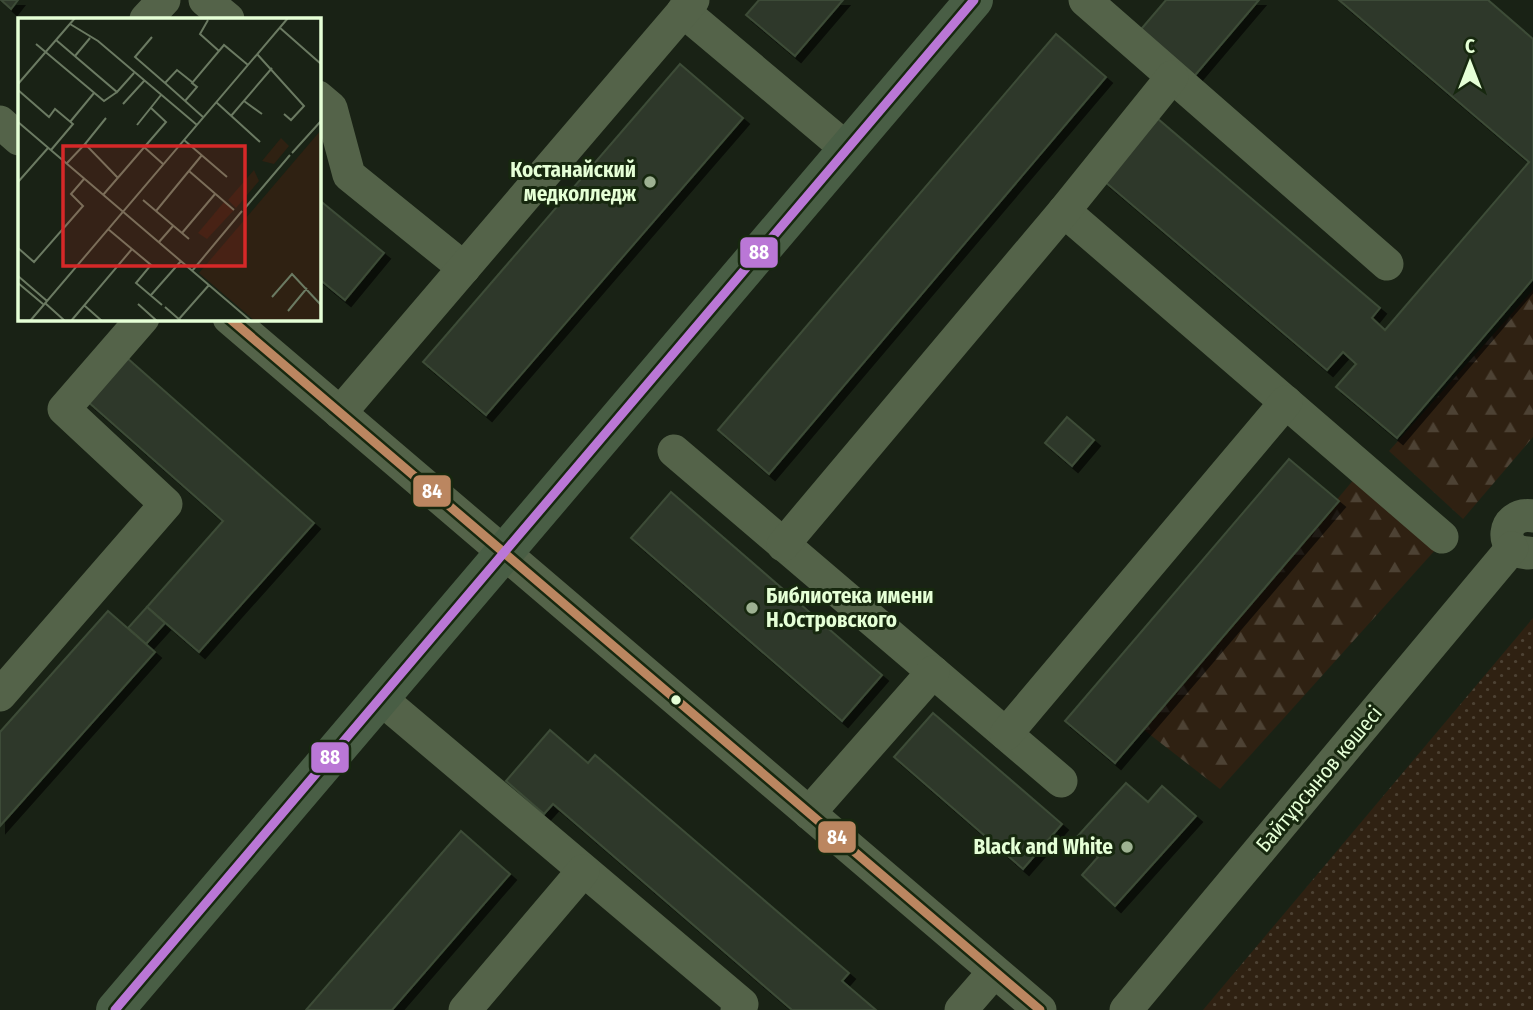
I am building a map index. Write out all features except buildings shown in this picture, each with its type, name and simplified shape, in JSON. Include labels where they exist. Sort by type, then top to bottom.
[{"type":"main road","points":[[115,1010],[974,0]]},
{"type":"street","points":[[147,18],[164,0]]},
{"type":"street","points":[[205,0],[227,18]]},
{"type":"street","points":[[1085,0],[1387,264]]},
{"type":"street","points":[[340,413],[688,6],[847,149]]},
{"type":"street","points":[[783,545],[1065,211],[1172,77]]},
{"type":"street","points":[[320,99],[331,108],[349,175],[464,268]]},
{"type":"street","points":[[0,122],[18,138]]},
{"type":"street","points":[[1065,211],[1442,537]]},
{"type":"street","points":[[0,695],[166,504],[64,409],[140,320]]},
{"type":"street","points":[[231,320],[1040,1010]]},
{"type":"street","points":[[1006,734],[1286,402]]},
{"type":"street","points":[[674,451],[1061,781]]},
{"type":"street","name":"Байтұрсынов көшесі","points":[[1126,1010],[1226,890],[1522,550],[1507,536],[1509,524],[1519,516],[1533,516]]},
{"type":"street","points":[[809,813],[933,672]]},
{"type":"street","points":[[380,698],[742,1004],[737,1010]]},
{"type":"street","points":[[465,1010],[583,871]]},
{"type":"street","points":[[961,1010],[994,972]]},
{"type":"green space","points":[[1533,290],[1533,437],[1463,519],[1389,451]]},
{"type":"green space","points":[[1360,472],[1446,538],[1220,789],[1144,730]]},
{"type":"green space","points":[[1533,618],[1533,1010],[1203,1010]]},
{"type":"transit line","name":"88","points":[[115,1010],[974,0]]},
{"type":"transit line","name":"84","points":[[231,320],[1040,1010]]},
{"type":"place","name":"Костанайский медколледж","points":[[650,182]]},
{"type":"place","name":"Библиотека имени Н.Островского","points":[[752,608]]},
{"type":"place","name":"Black and White","points":[[1127,847]]}]
